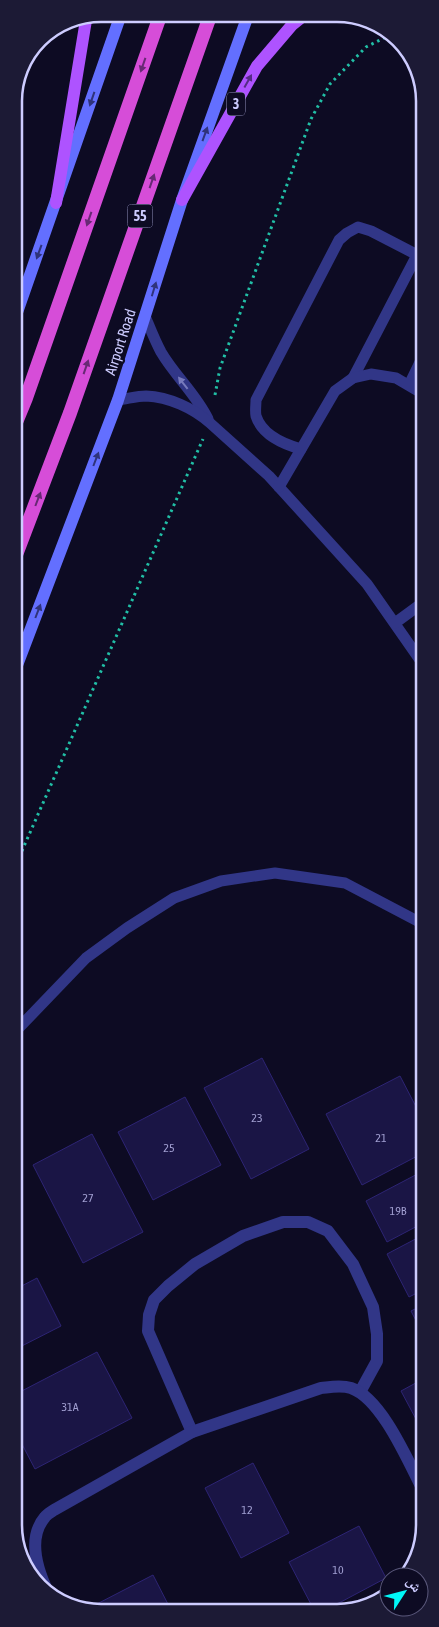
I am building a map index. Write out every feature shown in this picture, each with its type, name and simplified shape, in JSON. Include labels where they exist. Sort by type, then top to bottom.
[{"type":"highway","points":[[23,406],[158,22]]},
{"type":"highway","name":"Airport Road","points":[[23,537],[70,413],[208,22]]},
{"type":"main road","points":[[23,296],[118,22]]},
{"type":"main road","name":"Airport Road","points":[[23,650],[118,400],[182,200],[246,22]]},
{"type":"main road","name":"3","points":[[182,200],[257,66],[295,22]]},
{"type":"main road","points":[[56,203],[85,25]]},
{"type":"street","points":[[192,1432],[148,1331],[149,1315],[154,1300],[195,1264],[243,1236],[283,1222],[308,1222],[328,1232],[353,1264],[373,1307],[377,1334],[377,1361],[360,1392]]},
{"type":"street","points":[[41,1576],[36,1555],[37,1533],[44,1518],[54,1510],[192,1432],[321,1388],[340,1386],[360,1392],[368,1398],[394,1432],[416,1476]]},
{"type":"lane","points":[[301,449],[284,444],[268,433],[259,423],[256,415],[256,400],[339,240],[358,227],[371,231],[416,254]]},
{"type":"lane","points":[[353,378],[416,266]]},
{"type":"lane","points":[[145,316],[161,352],[180,380],[203,408],[210,423]]},
{"type":"lane","points":[[409,386],[416,371]]},
{"type":"lane","points":[[278,487],[335,391],[353,378],[371,374],[396,378],[416,390]]},
{"type":"lane","points":[[118,400],[145,396],[171,400],[201,415],[278,487],[367,584],[416,654]]},
{"type":"lane","points":[[395,623],[416,608]]},
{"type":"lane","points":[[22,1024],[86,958],[120,933],[174,898],[221,881],[275,873],[345,883],[416,920]]},
{"type":"path","points":[[22,850],[210,423],[220,368],[311,119],[330,84],[366,47],[384,38]]},
{"type":"building","points":[[262,1058],[309,1149],[251,1179],[204,1088]]},
{"type":"building","points":[[400,1076],[416,1107],[416,1157],[362,1185],[326,1114]]},
{"type":"building","points":[[185,1097],[221,1165],[153,1200],[118,1132]]},
{"type":"building","points":[[92,1134],[143,1232],[83,1263],[33,1165]]},
{"type":"building","points":[[416,1175],[416,1227],[387,1242],[366,1201]]},
{"type":"building","points":[[416,1239],[416,1294],[409,1297],[387,1254]]},
{"type":"building","points":[[37,1278],[61,1326],[22,1346],[22,1286]]},
{"type":"building","points":[[416,1308],[416,1321],[411,1311]]},
{"type":"building","points":[[97,1352],[132,1418],[35,1469],[22,1444],[22,1391]]},
{"type":"building","points":[[416,1383],[416,1419],[401,1391]]},
{"type":"building","points":[[253,1463],[289,1533],[241,1558],[205,1488]]},
{"type":"building","points":[[359,1526],[380,1567],[379,1582],[337,1604],[311,1604],[289,1562]]},
{"type":"building","points":[[153,1575],[168,1604],[101,1604],[97,1604]]}]
